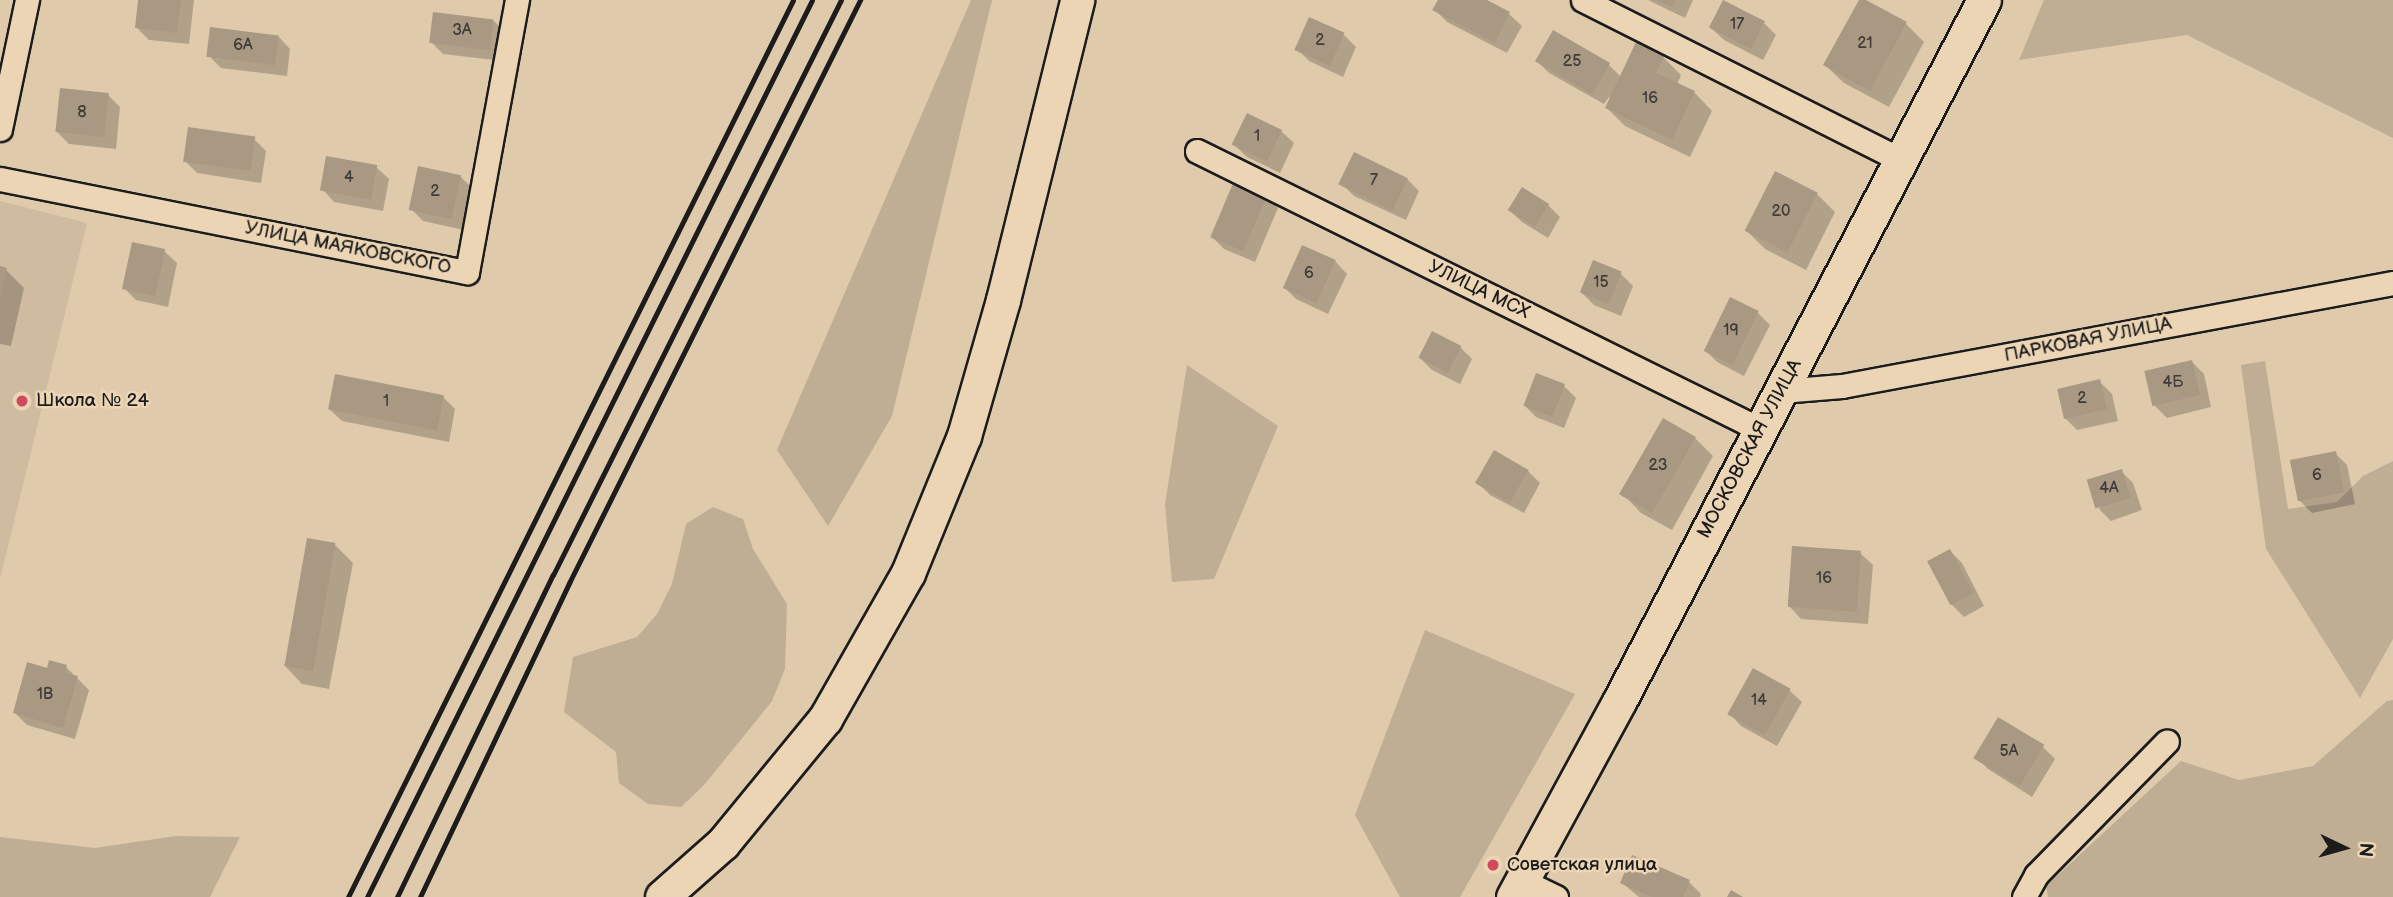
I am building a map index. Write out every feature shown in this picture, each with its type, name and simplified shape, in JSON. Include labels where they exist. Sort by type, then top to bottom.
[{"type":"street","points":[[0,129],[27,0]]},
{"type":"street","name":"УЛИЦА МАЯКОВСКОГО","points":[[0,179],[467,272],[517,0]]},
{"type":"street","points":[[662,897],[723,843],[825,719],[908,573],[964,436],[1003,300],[1077,0]]},
{"type":"street","points":[[1583,0],[1900,160]]},
{"type":"street","name":"МОСКОВСКАЯ УЛИЦА","points":[[1517,889],[1620,700],[1984,0]]},
{"type":"street","name":"УЛИЦА МСХ","points":[[1197,151],[1748,423],[1757,436]]},
{"type":"street","name":"ПАРКОВАЯ УЛИЦА","points":[[1781,391],[1842,386],[2393,282]]},
{"type":"street","points":[[2024,897],[2036,875],[2167,741]]},
{"type":"street","points":[[1517,889],[1556,897]]},
{"type":"shaded area","points":[[971,0],[992,0],[892,416],[828,526],[777,450]]},
{"type":"shaded area","points":[[2044,0],[2393,0],[2393,138],[2187,35],[2019,60]]},
{"type":"shaded area","name":"Школа № 24","points":[[0,201],[87,223],[0,579]]},
{"type":"shaded area","points":[[2265,361],[2288,509],[2337,502],[2363,476],[2393,461],[2393,639],[2360,698],[2266,549],[2241,365]]},
{"type":"shaded area","points":[[1187,365],[1278,426],[1214,579],[1172,582],[1165,504]]},
{"type":"shaded area","points":[[713,507],[743,519],[753,549],[787,604],[785,669],[772,701],[705,784],[681,807],[648,804],[619,783],[616,752],[564,712],[573,657],[637,637],[657,614],[672,584],[686,524]]},
{"type":"shaded area","points":[[1425,630],[1575,694],[1460,897],[1400,897],[1355,815]]},
{"type":"shaded area","points":[[2393,700],[2393,897],[2048,897],[2046,886],[2181,761],[2239,780],[2313,766],[2387,701]]},
{"type":"shaded area","points":[[176,836],[240,837],[210,897],[0,897],[0,837],[95,848]]},
{"type":"building","points":[[138,0],[181,0],[177,33],[135,28]]},
{"type":"building","points":[[1438,0],[1487,0],[1510,12],[1495,43],[1432,10]]},
{"type":"building","points":[[1657,0],[1675,0],[1672,7]]},
{"type":"building","points":[[1723,0],[1765,21],[1751,49],[1709,28]]},
{"type":"building","points":[[1859,0],[1866,0],[1907,22],[1870,91],[1823,65]]},
{"type":"building","points":[[433,12],[494,19],[490,50],[429,43]]},
{"type":"building","points":[[1309,17],[1345,33],[1330,66],[1294,50]]},
{"type":"building","points":[[210,27],[278,35],[275,65],[206,57]]},
{"type":"building","points":[[1553,30],[1610,63],[1592,94],[1535,61]]},
{"type":"building","points":[[1636,42],[1664,56],[1656,73],[1695,91],[1672,140],[1605,108]]},
{"type":"building","points":[[60,88],[109,93],[104,137],[55,132]]},
{"type":"building","points":[[1247,113],[1282,130],[1267,162],[1232,144]]},
{"type":"building","points":[[188,127],[255,136],[250,171],[183,162]]},
{"type":"building","points":[[1354,152],[1408,178],[1392,211],[1338,184]]},
{"type":"building","points":[[326,156],[377,165],[371,199],[320,190]]},
{"type":"building","points":[[418,166],[461,175],[452,219],[409,210]]},
{"type":"building","points":[[1775,171],[1818,193],[1787,252],[1745,231]]},
{"type":"building","points":[[1234,181],[1267,195],[1243,251],[1210,237]]},
{"type":"building","points":[[1522,187],[1549,204],[1535,227],[1508,210]]},
{"type":"building","points":[[132,242],[165,249],[155,296],[122,289]]},
{"type":"building","points":[[1302,245],[1336,260],[1317,303],[1283,288]]},
{"type":"building","points":[[1593,260],[1622,272],[1609,304],[1580,292]]},
{"type":"building","points":[[0,266],[7,268],[1,293],[0,293]]},
{"type":"building","points":[[1730,297],[1759,311],[1732,365],[1704,351]]},
{"type":"building","points":[[1432,331],[1461,346],[1448,373],[1418,358]]},
{"type":"building","points":[[2192,360],[2200,395],[2152,406],[2144,371]]},
{"type":"building","points":[[1536,373],[1565,384],[1552,417],[1523,406]]},
{"type":"building","points":[[335,374],[444,395],[437,431],[328,409]]},
{"type":"building","points":[[2100,379],[2107,409],[2064,419],[2057,389]]},
{"type":"building","points":[[1663,418],[1696,437],[1652,513],[1619,494]]},
{"type":"building","points":[[1494,450],[1529,470],[1510,503],[1475,483]]},
{"type":"building","points":[[2336,451],[2344,492],[2298,501],[2290,460]]},
{"type":"building","points":[[2122,469],[2131,498],[2095,509],[2087,480]]},
{"type":"building","points":[[307,538],[336,543],[313,671],[284,666]]},
{"type":"building","points":[[1792,546],[1861,551],[1857,612],[1788,607]]},
{"type":"building","points":[[1950,549],[1973,593],[1951,605],[1927,561]]},
{"type":"building","points":[[49,660],[67,665],[65,673],[78,676],[63,728],[13,713],[27,662],[47,668]]},
{"type":"building","points":[[1753,668],[1791,689],[1765,735],[1727,714]]},
{"type":"building","points":[[1998,717],[2044,745],[2020,786],[1973,758]]},
{"type":"building","points":[[1632,855],[1690,880],[1683,897],[1652,897],[1620,883]]},
{"type":"building","points":[[1731,890],[1743,897],[1727,897]]},
{"type":"railway","points":[[348,897],[793,0]]},
{"type":"railway","points":[[367,897],[812,0]]},
{"type":"railway","points":[[397,897],[553,575],[841,0]]},
{"type":"railway","points":[[420,897],[569,583],[860,0]]},
{"type":"place","name":"Школа № 24","points":[[22,401]]},
{"type":"place","name":"Советская улица","points":[[1493,865]]}]
